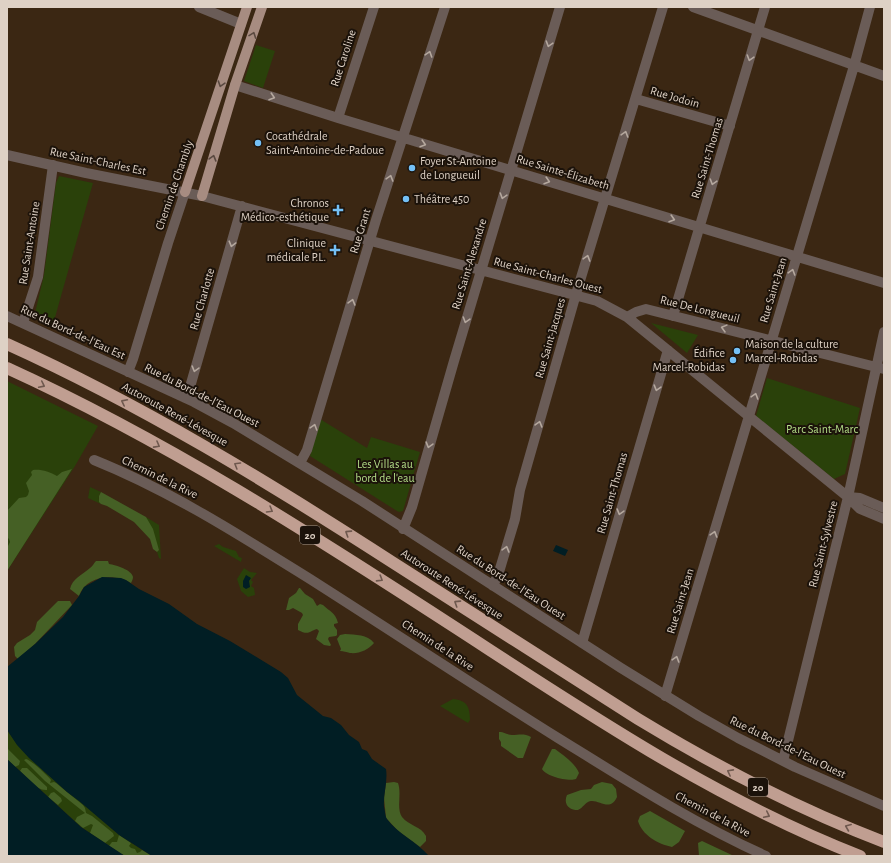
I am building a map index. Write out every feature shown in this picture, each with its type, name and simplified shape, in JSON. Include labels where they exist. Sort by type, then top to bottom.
[{"type":"highway","name":"Autoroute René-Lévesque","points":[[7,344],[139,410],[266,482],[692,752],[750,783],[799,806],[884,842]]},
{"type":"highway","name":"20","points":[[7,368],[113,421],[234,488],[662,760],[750,807],[802,832],[860,856]]},
{"type":"main road","name":"Chemin de Chambly","points":[[185,192],[247,7]]},
{"type":"main road","points":[[202,196],[235,85],[262,7]]},
{"type":"street","points":[[199,7],[241,24]]},
{"type":"street","name":"Rue Caroline","points":[[338,118],[374,7]]},
{"type":"street","name":"Rue Grant","points":[[300,463],[307,450],[402,137],[445,7]]},
{"type":"street","name":"Rue Saint-Alexandre","points":[[403,529],[412,507],[560,7]]},
{"type":"street","name":"Rue Saint-Jacques","points":[[493,586],[499,572],[515,519],[520,490],[576,294],[663,7]]},
{"type":"street","points":[[693,7],[884,76]]},
{"type":"street","name":"Rue Saint-Thomas","points":[[673,316],[765,7]]},
{"type":"street","name":"Rue Saint-Jean","points":[[665,696],[854,66],[870,7]]},
{"type":"street","name":"Rue Sainte-Élizabeth","points":[[235,85],[338,118],[884,283]]},
{"type":"street","name":"Rue Jodoin","points":[[636,99],[730,126]]},
{"type":"street","name":"Rue Saint-Charles Est","points":[[7,155],[53,164],[91,174],[185,192]]},
{"type":"street","name":"Rue Saint-Antoine","points":[[23,323],[38,277],[53,164]]},
{"type":"street","name":"Rue Saint-Charles Ouest","points":[[185,192],[598,301],[627,317],[848,497],[860,509],[884,519]]},
{"type":"street","name":"Chemin de Chambly","points":[[128,372],[185,192]]},
{"type":"street","name":"Rue Charlotte","points":[[185,398],[190,387],[242,206]]},
{"type":"street","name":"Rue De Longueuil","points":[[627,317],[646,309],[880,368]]},
{"type":"street","name":"Rue du Bord-de-l'Eau Est","points":[[7,316],[128,372]]},
{"type":"street","name":"Rue Saint-Sylvestre","points":[[783,761],[880,368],[884,332]]},
{"type":"street","name":"Rue Saint-Thomas","points":[[582,643],[668,350]]},
{"type":"street","name":"Rue du Bord-de-l'Eau Ouest","points":[[128,372],[185,398],[233,423],[300,463],[665,696],[725,731],[783,761],[884,806]]},
{"type":"street","name":"Chemin de la Rive","points":[[94,460],[157,489],[208,516],[359,609],[626,781],[688,816],[766,856]]},
{"type":"street","name":"Rue Saint-Charles Ouest","points":[[848,497],[860,498],[884,508]]},
{"type":"green space","points":[[256,45],[275,51],[263,88],[244,81]]},
{"type":"green space","points":[[59,176],[93,183],[52,328],[38,321],[35,313],[44,275],[56,183]]},
{"type":"green space","points":[[651,323],[698,335],[687,353]]},
{"type":"green space","name":"Parc Saint-Marc","points":[[767,378],[860,408],[845,474],[834,479],[756,416]]},
{"type":"green space","points":[[7,381],[98,426],[75,466],[7,571]]},
{"type":"green space","name":"Les Villas au bord de l'eau","points":[[320,419],[367,448],[371,437],[420,452],[403,511],[397,511],[310,456]]},
{"type":"green space","points":[[72,469],[7,571],[7,548],[10,542],[7,537],[7,511],[19,498],[26,497],[28,495],[29,491],[26,483],[32,475],[31,472],[33,470],[42,470],[57,476],[62,472]]},
{"type":"green space","points":[[90,487],[101,492],[99,495],[99,501],[101,504],[88,498]]},
{"type":"green space","points":[[101,492],[146,517],[153,529],[159,550],[157,552],[153,549],[150,539],[134,522],[99,502]]},
{"type":"green space","points":[[146,517],[159,525],[161,559],[159,558],[157,552],[159,550]]},
{"type":"green space","points":[[219,544],[223,547],[236,551],[239,557],[242,558],[241,562],[214,546]]},
{"type":"green space","points":[[96,561],[108,561],[109,564],[127,570],[133,577],[131,583],[109,577],[94,580],[83,589],[79,596],[70,589],[71,585]]},
{"type":"green space","points":[[244,568],[250,572],[257,573],[251,580],[253,582],[251,586],[254,588],[255,595],[248,597],[241,591],[237,579]]},
{"type":"green space","points":[[299,588],[313,599],[317,606],[320,604],[323,605],[332,612],[335,617],[338,623],[334,624],[337,630],[337,635],[329,637],[328,639],[331,645],[330,646],[324,645],[316,639],[319,631],[317,629],[307,633],[298,630],[298,624],[303,615],[302,613],[293,608],[286,610],[289,598],[296,593]]},
{"type":"green space","points":[[58,601],[70,601],[72,605],[35,644],[18,659],[15,656],[14,647],[17,643],[35,630],[37,622]]},
{"type":"green space","points":[[340,635],[365,636],[374,643],[366,650],[360,652],[350,653],[340,651],[341,649],[337,639]]},
{"type":"green space","points":[[453,699],[462,701],[467,705],[470,715],[470,720],[468,723],[440,706]]},
{"type":"green space","points":[[7,730],[23,750],[50,776],[116,832],[152,856],[125,856],[81,827],[7,759]]},
{"type":"green space","points":[[499,732],[510,735],[524,735],[531,737],[523,758],[518,758],[501,746]]},
{"type":"green space","points":[[7,748],[20,761],[19,765],[15,767],[7,759]]},
{"type":"green space","points":[[552,749],[558,751],[575,766],[579,773],[576,779],[568,780],[558,778],[544,772],[542,769]]},
{"type":"green space","points":[[26,759],[51,780],[50,783],[56,783],[83,805],[86,813],[113,833],[114,836],[105,843],[90,833],[93,825],[91,824],[83,828],[75,821],[77,817],[85,813],[45,781],[24,760]]},
{"type":"green space","points":[[22,768],[27,768],[47,787],[47,790],[43,790],[32,784],[20,771]]},
{"type":"green space","points":[[602,782],[612,784],[616,789],[617,797],[611,804],[608,805],[591,801],[578,810],[570,808],[566,804],[567,795],[581,790],[591,789],[594,785]]},
{"type":"green space","points":[[386,783],[398,783],[399,787],[399,809],[402,817],[421,830],[426,836],[426,841],[420,847],[398,831],[386,818],[384,798]]},
{"type":"green space","points":[[54,792],[61,798],[62,801],[58,805],[48,797]]},
{"type":"green space","points":[[650,811],[685,831],[679,842],[672,847],[667,846],[651,838],[643,831],[638,821],[640,816]]},
{"type":"green space","points":[[119,835],[131,843],[129,846],[135,849],[137,853],[142,850],[152,856],[125,856],[109,846],[112,842],[117,842]]},
{"type":"green space","points":[[702,841],[734,856],[699,856],[698,843]]},
{"type":"water","points":[[556,545],[568,550],[565,556],[553,551]]},
{"type":"water","points":[[246,575],[251,578],[249,581],[250,587],[246,589],[243,587],[243,581]]},
{"type":"water","points":[[102,577],[121,578],[126,580],[139,589],[169,604],[197,624],[230,641],[281,672],[288,678],[297,695],[323,716],[331,718],[341,725],[349,735],[359,742],[362,749],[367,751],[372,759],[386,769],[384,807],[386,818],[396,829],[419,846],[429,856],[152,856],[119,835],[67,792],[29,758],[17,745],[7,730],[7,667],[35,644],[63,617],[84,587]]},
{"type":"water","points":[[7,759],[81,827],[125,856],[7,856]]},
{"type":"place","name":"Cocathédrale Saint-Antoine-de-Padoue","points":[[258,143]]},
{"type":"place","name":"Foyer St-Antoine de Longueuil","points":[[412,168]]},
{"type":"place","name":"Théâtre 450","points":[[406,199]]},
{"type":"place","name":"Chronos Médico-esthétique","points":[[338,210]]},
{"type":"place","name":"Clinique médicale P.L.","points":[[335,250]]},
{"type":"place","name":"Maison de la culture Marcel-Robidas","points":[[737,351]]},
{"type":"place","name":"Édifice Marcel-Robidas","points":[[733,360]]}]
